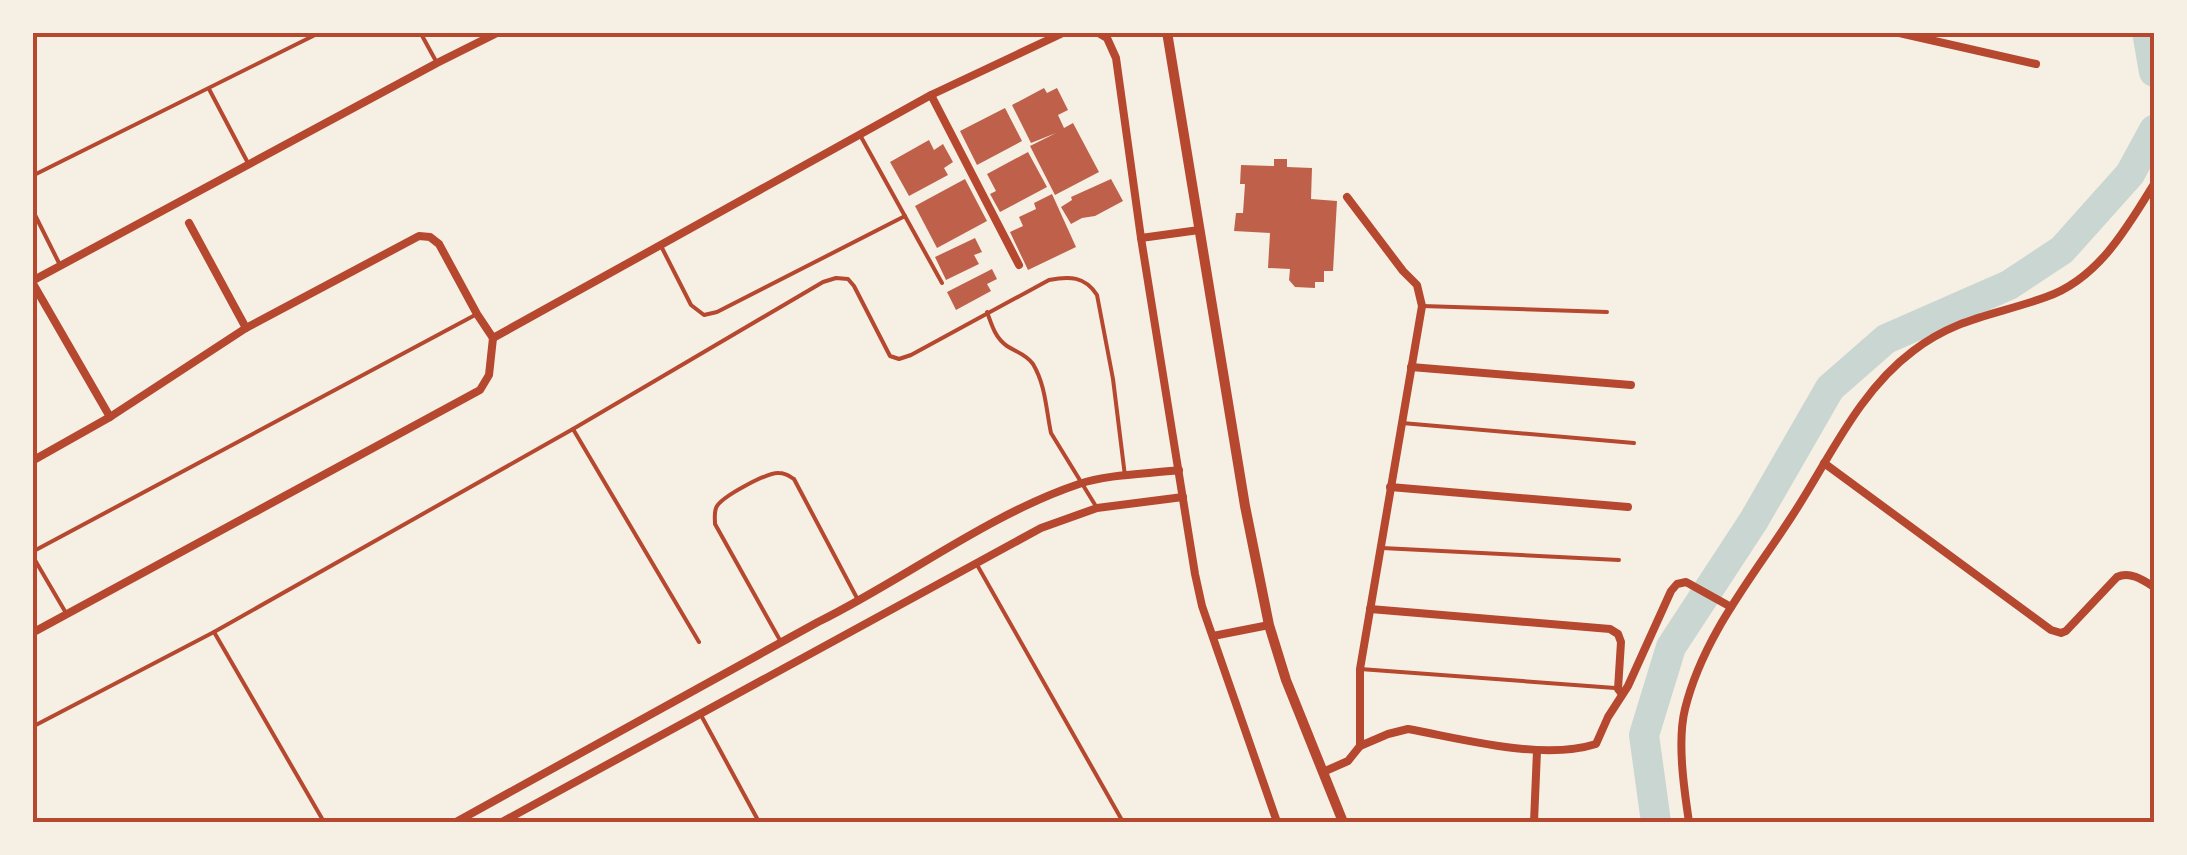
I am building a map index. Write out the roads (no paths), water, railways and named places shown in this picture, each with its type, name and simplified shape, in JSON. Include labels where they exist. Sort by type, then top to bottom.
[{"type":"main road","points":[[1167,32],[1245,506],[1269,624],[1286,680],[1343,822]]},
{"type":"street","points":[[110,417],[32,282],[500,32]]},
{"type":"street","points":[[493,338],[932,95],[1065,32]]},
{"type":"street","points":[[1097,32],[1108,38],[1116,58],[1141,238],[1202,606],[1276,818]]},
{"type":"street","points":[[1895,32],[2036,64]]},
{"type":"street","points":[[932,95],[1020,265]]},
{"type":"street","points":[[1689,822],[1682,744],[1684,714],[1694,679],[1726,604],[1794,514],[1872,390],[1893,367],[1941,331],[2049,296],[2088,272],[2107,254],[2154,184]]},
{"type":"street","points":[[1347,197],[1417,284],[1422,306],[1360,669],[1360,746]]},
{"type":"street","points":[[189,223],[246,328]]},
{"type":"street","points":[[1141,238],[1199,230]]},
{"type":"street","points":[[32,461],[110,417],[246,328],[419,236],[430,237],[439,244],[493,338],[489,375],[480,390],[32,632]]},
{"type":"street","points":[[1411,367],[1631,385]]},
{"type":"street","points":[[1824,463],[2051,630],[2066,631],[2122,574],[2136,576],[2154,587]]},
{"type":"street","points":[[456,822],[858,602],[1020,508],[1083,482],[1179,470]]},
{"type":"street","points":[[1390,487],[1628,507]]},
{"type":"street","points":[[502,822],[1042,528],[1097,508],[1183,497]]},
{"type":"street","points":[[1322,772],[1348,760],[1360,746],[1408,729],[1536,751],[1596,744],[1677,584],[1686,582],[1726,604]]},
{"type":"street","points":[[1370,609],[1610,629],[1621,642],[1620,691]]},
{"type":"street","points":[[1212,636],[1269,624]]},
{"type":"street","points":[[1534,822],[1536,751]]},
{"type":"lane","points":[[32,176],[321,32]]},
{"type":"lane","points":[[420,32],[437,63]]},
{"type":"lane","points":[[208,88],[248,165]]},
{"type":"lane","points":[[860,135],[942,284]]},
{"type":"lane","points":[[32,209],[60,266]]},
{"type":"lane","points":[[661,246],[690,306],[704,315],[904,216]]},
{"type":"lane","points":[[32,727],[214,632],[836,278],[848,279],[854,286],[890,356],[899,359],[1048,280],[1065,276],[1080,278],[1091,285],[1098,295],[1125,476]]},
{"type":"lane","points":[[1422,306],[1607,312]]},
{"type":"lane","points":[[987,312],[996,335],[1032,362],[1049,406],[1052,433],[1097,508]]},
{"type":"lane","points":[[66,613],[32,554],[478,314]]},
{"type":"lane","points":[[1402,423],[1634,443]]},
{"type":"lane","points":[[572,428],[699,642]]},
{"type":"lane","points":[[781,642],[715,524],[714,510],[719,502],[764,476],[776,472],[794,479],[858,602]]},
{"type":"lane","points":[[1382,548],[1619,560]]},
{"type":"lane","points":[[976,562],[1123,822]]},
{"type":"lane","points":[[214,632],[324,822]]},
{"type":"lane","points":[[1360,669],[1620,691]]},
{"type":"lane","points":[[700,713],[759,822]]},
{"type":"waterway","points":[[2147,32],[2154,72]]},
{"type":"waterway","points":[[1656,822],[1644,735],[1671,647],[1754,520],[1830,388],[1886,339],[2009,285],[2062,250],[2130,174],[2154,130]]}]
